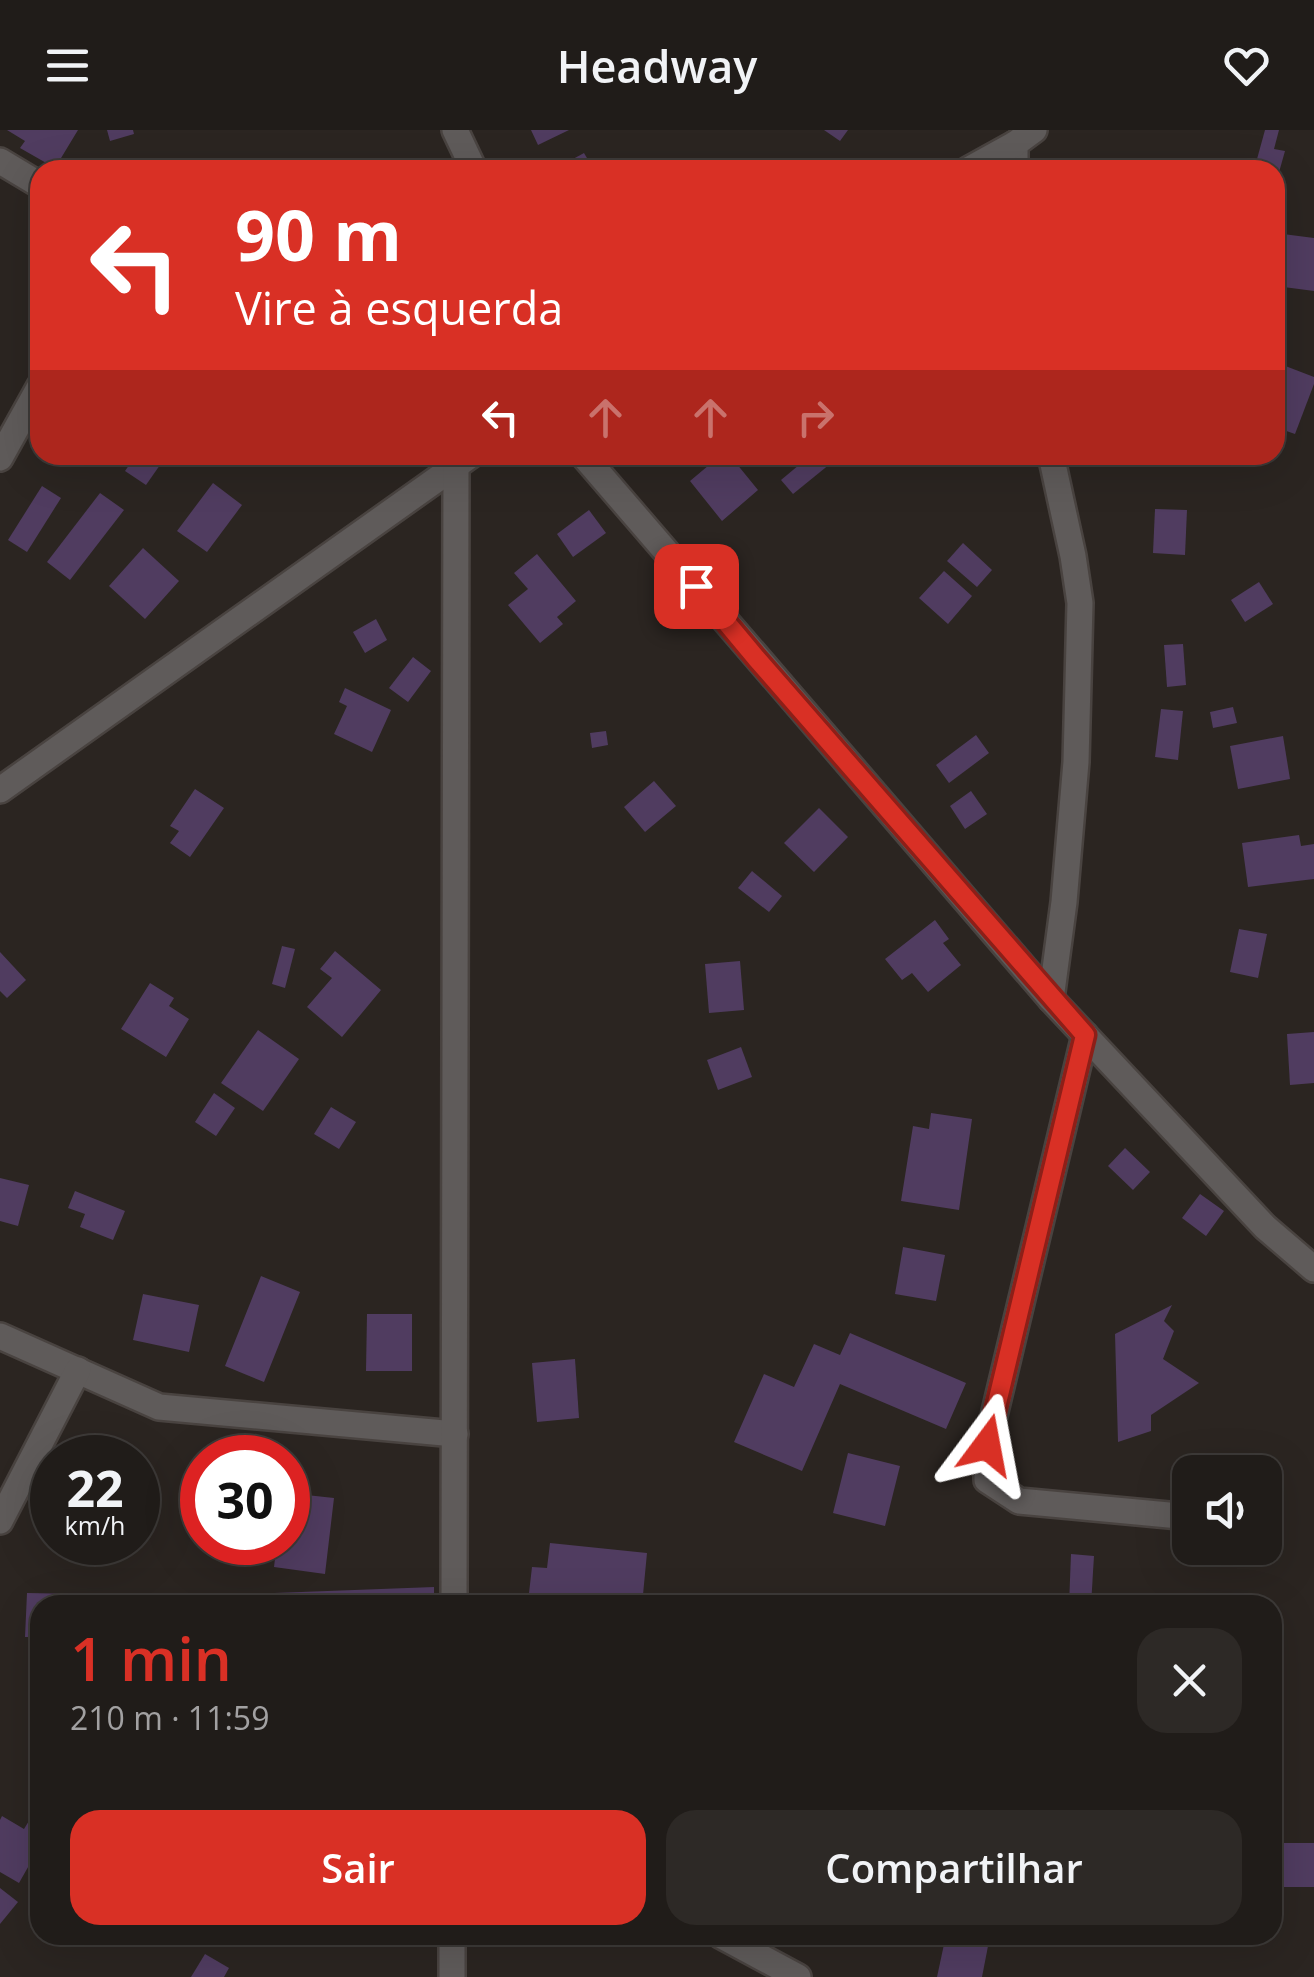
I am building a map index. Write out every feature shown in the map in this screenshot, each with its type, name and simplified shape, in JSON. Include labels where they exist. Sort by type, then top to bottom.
[{"type":"street","points":[[455,130],[469,160]]},
{"type":"street","points":[[992,160],[1021,148]]},
{"type":"street","points":[[0,161],[30,179]]},
{"type":"street","points":[[0,458],[30,404]]},
{"type":"street","points":[[0,790],[457,465]]},
{"type":"street","points":[[454,1595],[464,465]]},
{"type":"street","points":[[592,465],[1051,998],[1265,1227],[1314,1268]]},
{"type":"street","points":[[1051,998],[1076,762],[1080,603],[1053,465]]},
{"type":"street","points":[[1085,1035],[987,1445],[987,1480],[1019,1501],[1172,1514]]},
{"type":"street","points":[[0,1336],[160,1407],[456,1434]]},
{"type":"street","points":[[0,1521],[78,1370]]},
{"type":"street","points":[[452,1945],[452,1977]]},
{"type":"street","points":[[739,1945],[798,1977]]},
{"type":"building","points":[[7,130],[78,130],[60,160],[41,160],[20,148],[25,141]]},
{"type":"building","points":[[107,130],[133,130],[134,134],[110,141]]},
{"type":"building","points":[[531,130],[569,130],[538,145]]},
{"type":"building","points":[[824,130],[848,130],[840,141]]},
{"type":"building","points":[[1265,130],[1279,130],[1274,149],[1285,151],[1282,160],[1257,160]]},
{"type":"building","points":[[1285,234],[1314,238],[1314,291],[1285,287]]},
{"type":"building","points":[[1285,366],[1314,377],[1295,434],[1285,430]]},
{"type":"building","points":[[129,465],[160,465],[146,485],[125,471]]},
{"type":"building","points":[[709,465],[738,465],[758,490],[722,521],[690,481]]},
{"type":"building","points":[[799,465],[829,465],[793,494],[781,480]]},
{"type":"building","points":[[213,483],[242,505],[207,552],[177,531]]},
{"type":"building","points":[[42,486],[61,498],[27,552],[8,540]]},
{"type":"building","points":[[100,493],[124,510],[70,580],[47,562]]},
{"type":"building","points":[[1155,509],[1187,510],[1185,555],[1153,553]]},
{"type":"building","points":[[589,510],[606,533],[573,557],[557,534]]},
{"type":"building","points":[[963,543],[992,570],[977,587],[947,561]]},
{"type":"building","points":[[143,548],[179,581],[145,619],[109,586]]},
{"type":"building","points":[[537,554],[576,601],[557,617],[563,624],[540,643],[508,605],[528,589],[514,573]]},
{"type":"building","points":[[944,571],[972,596],[948,624],[919,598]]},
{"type":"building","points":[[1259,582],[1273,604],[1245,622],[1231,600]]},
{"type":"building","points":[[376,619],[387,640],[365,653],[353,632]]},
{"type":"building","points":[[1183,644],[1186,685],[1167,687],[1164,645]]},
{"type":"building","points":[[413,657],[431,671],[408,702],[389,688]]},
{"type":"building","points":[[345,688],[391,710],[372,752],[334,734],[347,706],[339,702]]},
{"type":"building","points":[[1233,707],[1237,723],[1213,728],[1210,712]]},
{"type":"building","points":[[1161,709],[1183,711],[1178,760],[1155,757]]},
{"type":"building","points":[[606,731],[608,745],[592,748],[590,733]]},
{"type":"building","points":[[976,735],[989,753],[949,783],[936,765]]},
{"type":"building","points":[[1283,736],[1290,779],[1238,789],[1230,746]]},
{"type":"building","points":[[654,781],[676,806],[645,832],[624,807]]},
{"type":"building","points":[[195,789],[224,808],[190,857],[170,843],[179,831],[170,826]]},
{"type":"building","points":[[971,791],[987,814],[965,829],[950,806]]},
{"type":"building","points":[[819,808],[848,837],[814,872],[784,843]]},
{"type":"building","points":[[1299,835],[1301,846],[1314,844],[1314,879],[1248,887],[1242,843]]},
{"type":"building","points":[[752,871],[782,896],[769,912],[738,888]]},
{"type":"building","points":[[935,920],[949,939],[943,943],[961,965],[928,992],[912,973],[902,980],[885,959]]},
{"type":"building","points":[[1239,929],[1267,934],[1258,978],[1230,972]]},
{"type":"building","points":[[282,946],[295,949],[285,988],[272,984]]},
{"type":"building","points":[[335,951],[381,990],[342,1037],[307,1007],[332,978],[320,969]]},
{"type":"building","points":[[0,952],[26,980],[7,998],[0,991]]},
{"type":"building","points":[[740,961],[744,1010],[709,1013],[705,964]]},
{"type":"building","points":[[150,983],[174,998],[169,1006],[189,1019],[166,1057],[121,1029]]},
{"type":"building","points":[[258,1030],[299,1059],[263,1111],[221,1083]]},
{"type":"building","points":[[1314,1032],[1314,1083],[1290,1085],[1287,1034]]},
{"type":"building","points":[[741,1047],[752,1077],[718,1090],[707,1060]]},
{"type":"building","points":[[214,1093],[235,1108],[216,1136],[195,1122]]},
{"type":"building","points":[[331,1107],[356,1122],[339,1149],[314,1134]]},
{"type":"building","points":[[931,1113],[972,1119],[959,1210],[901,1201],[913,1126],[929,1129]]},
{"type":"building","points":[[1125,1148],[1150,1172],[1133,1190],[1108,1166]]},
{"type":"building","points":[[0,1178],[29,1185],[18,1226],[0,1221]]},
{"type":"building","points":[[75,1191],[125,1211],[113,1240],[80,1227],[85,1214],[68,1208]]},
{"type":"building","points":[[1200,1194],[1224,1211],[1206,1236],[1182,1218]]},
{"type":"building","points":[[903,1247],[945,1255],[936,1301],[895,1294]]},
{"type":"building","points":[[261,1276],[300,1292],[264,1382],[225,1366]]},
{"type":"building","points":[[143,1294],[199,1305],[189,1352],[133,1340]]},
{"type":"building","points":[[1172,1305],[1164,1321],[1174,1331],[1163,1359],[1199,1383],[1151,1415],[1151,1431],[1118,1442],[1115,1334]]},
{"type":"building","points":[[367,1314],[412,1314],[412,1371],[366,1371]]},
{"type":"building","points":[[850,1333],[966,1383],[946,1429],[840,1384],[802,1471],[734,1442],[764,1374],[794,1387],[814,1344],[840,1355]]},
{"type":"building","points":[[575,1359],[579,1418],[537,1422],[532,1363]]},
{"type":"building","points":[[848,1453],[900,1466],[885,1526],[833,1513]]},
{"type":"building","points":[[310,1495],[334,1498],[325,1574],[274,1567],[310,1565]]},
{"type":"building","points":[[550,1543],[647,1553],[643,1595],[529,1593],[532,1567],[547,1568]]},
{"type":"building","points":[[1071,1554],[1094,1556],[1092,1595],[1069,1595]]},
{"type":"building","points":[[434,1587],[434,1595],[247,1594]]},
{"type":"building","points":[[27,1593],[81,1594],[30,1595],[30,1637],[25,1637]]},
{"type":"building","points":[[2,1816],[24,1829],[30,1819],[30,1864],[19,1883],[0,1872],[0,1820]]},
{"type":"building","points":[[1282,1843],[1314,1843],[1314,1887],[1282,1887]]},
{"type":"building","points":[[0,1888],[18,1902],[0,1924]]},
{"type":"building","points":[[944,1945],[988,1945],[982,1977],[937,1977]]},
{"type":"building","points":[[205,1954],[229,1968],[224,1977],[191,1977]]},
{"type":"route","points":[[696,586],[1085,1035],[987,1445]]}]
